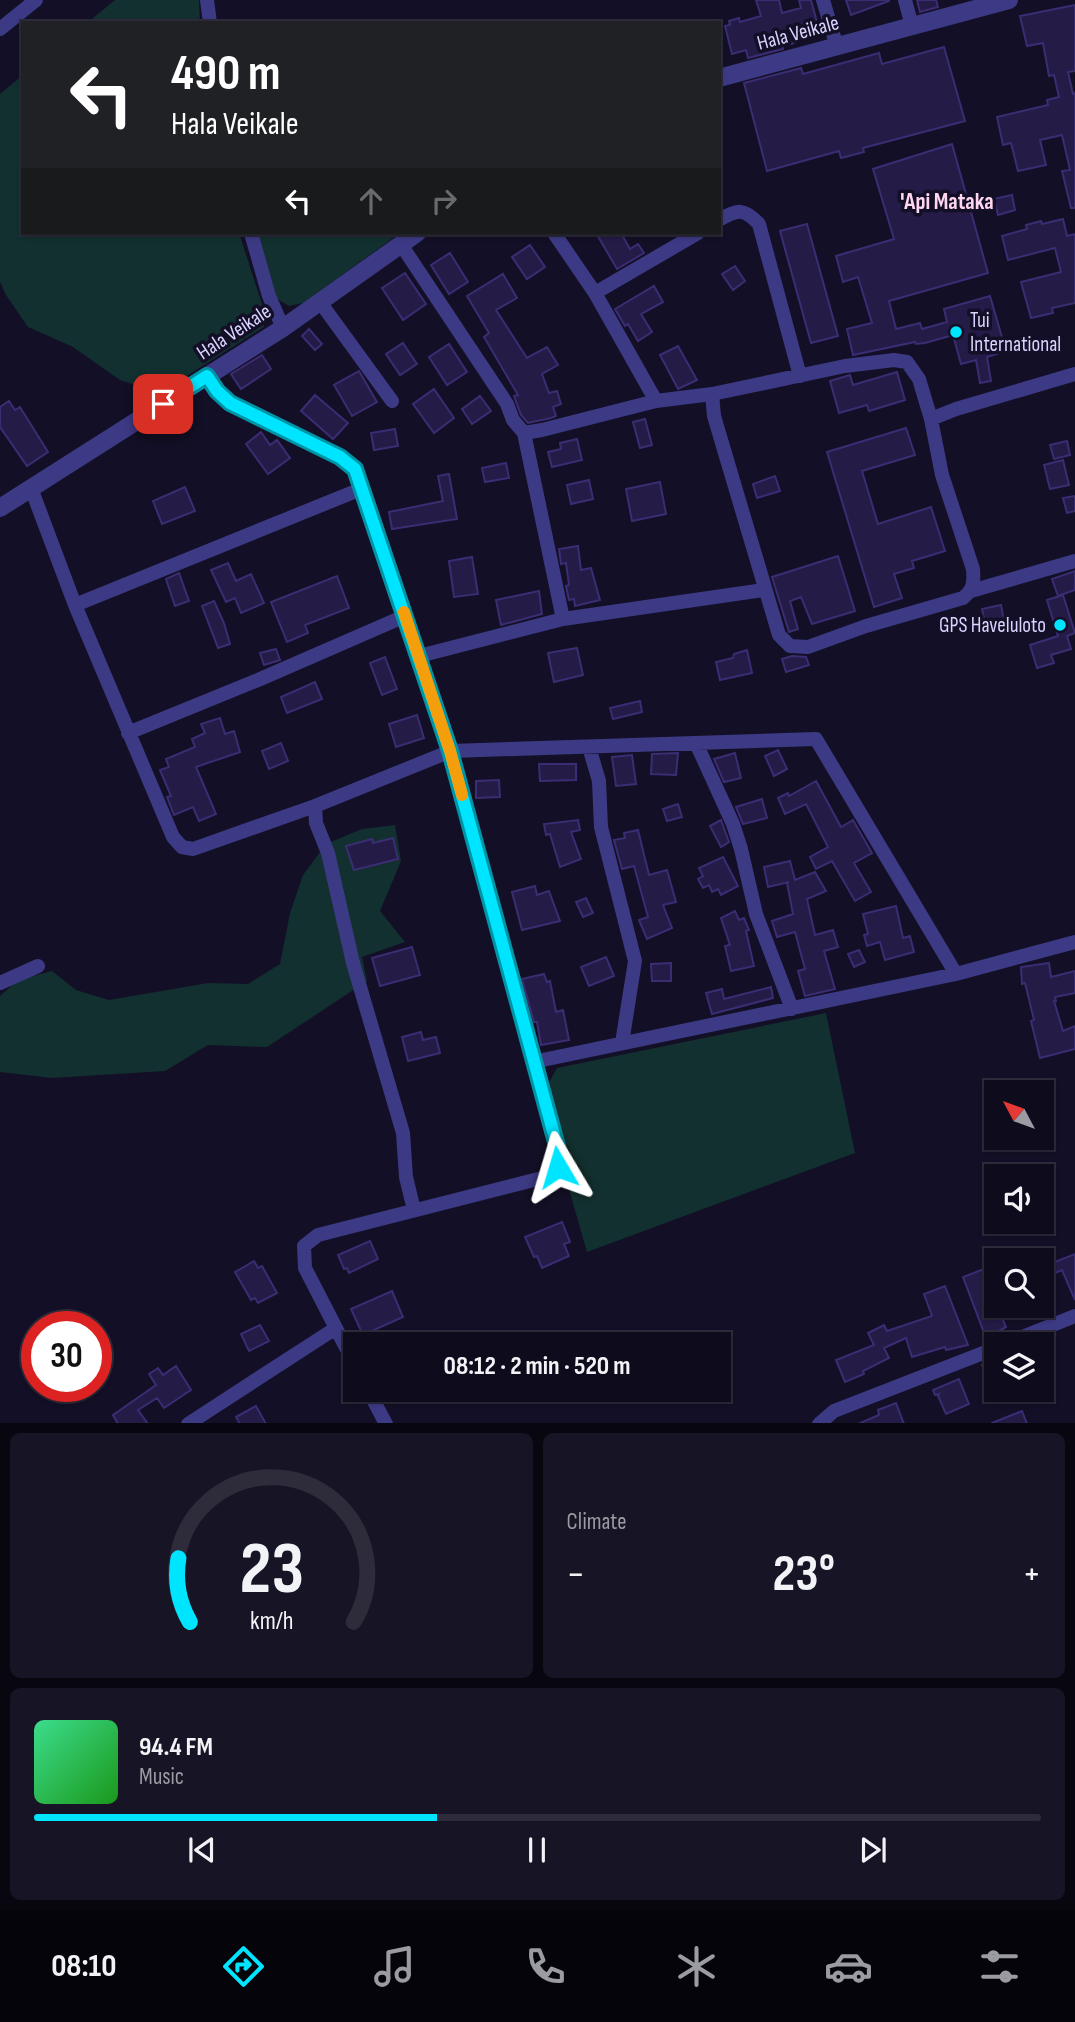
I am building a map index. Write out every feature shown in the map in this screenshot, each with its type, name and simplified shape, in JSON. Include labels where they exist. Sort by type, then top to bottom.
[{"type":"street","points":[[0,29],[36,0]]},
{"type":"street","points":[[207,0],[210,21]]},
{"type":"street","points":[[823,0],[837,47]]},
{"type":"street","points":[[905,0],[912,26]]},
{"type":"street","name":"Hala Veikale","points":[[721,77],[1009,0]]},
{"type":"street","points":[[721,219],[739,211],[749,213],[759,224],[800,376]]},
{"type":"street","points":[[252,235],[269,296],[283,328]]},
{"type":"street","name":"Hala Veikale","points":[[0,508],[283,328],[415,235]]},
{"type":"street","points":[[555,235],[595,293],[656,401]]},
{"type":"street","points":[[595,293],[695,235]]},
{"type":"street","points":[[402,246],[507,404],[513,421],[524,433],[563,619]]},
{"type":"street","points":[[320,302],[392,401]]},
{"type":"street","points":[[524,433],[656,401],[712,394],[845,366],[894,360],[907,362],[919,379],[936,437],[942,475],[973,569],[971,592]]},
{"type":"street","points":[[931,419],[1075,374]]},
{"type":"street","points":[[207,376],[217,391],[230,403],[340,457],[355,469],[450,751],[557,1146],[558,1167],[542,1178],[318,1235],[304,1245],[304,1268],[343,1342]]},
{"type":"street","points":[[712,394],[714,416],[764,590],[779,635],[790,646],[808,647],[866,626],[963,598],[971,592],[1075,561]]},
{"type":"street","points":[[31,488],[75,605],[128,733],[173,837],[182,847],[193,849],[315,806],[450,751],[816,739],[956,974]]},
{"type":"street","points":[[75,605],[360,489]]},
{"type":"street","points":[[418,656],[563,619],[764,590]]},
{"type":"street","points":[[128,733],[405,616]]},
{"type":"street","points":[[696,743],[733,824],[756,914],[792,1009]]},
{"type":"street","points":[[589,747],[599,781],[601,827],[635,961],[622,1043]]},
{"type":"street","points":[[315,806],[316,823],[328,853],[353,963],[403,1133],[406,1177],[414,1210]]},
{"type":"street","points":[[533,1062],[956,974],[1075,942]]},
{"type":"street","points":[[0,983],[38,966]]},
{"type":"street","points":[[1036,1332],[1075,1317]]},
{"type":"street","points":[[188,1423],[336,1328]]},
{"type":"street","points":[[819,1423],[834,1411],[984,1353]]},
{"type":"street","points":[[375,1402],[386,1423]]},
{"type":"green space","points":[[115,0],[199,0],[200,21],[89,21]]},
{"type":"green space","points":[[21,77],[21,235],[240,235],[263,307],[264,327],[160,393],[120,380],[73,347],[28,327],[0,282],[0,94]]},
{"type":"green space","points":[[258,235],[397,235],[303,303],[289,306],[276,298]]},
{"type":"green space","points":[[395,825],[401,861],[380,911],[405,942],[362,957],[367,981],[267,1047],[208,1045],[165,1071],[52,1078],[0,1072],[0,996],[18,980],[52,971],[76,990],[109,1000],[208,983],[248,984],[280,964],[290,913],[303,875],[326,844],[362,829]]},
{"type":"green space","points":[[826,1013],[855,1153],[587,1252],[564,1172],[570,1159],[547,1086],[557,1068]]},
{"type":"building","points":[[756,0],[779,0],[782,13],[801,8],[799,0],[811,0],[818,26],[808,28],[810,36],[793,40],[794,43],[783,46],[783,49],[748,58],[746,50],[732,54],[725,26],[730,25],[729,21],[739,18],[740,22],[761,16]]},
{"type":"building","points":[[846,0],[889,0],[889,1],[851,15]]},
{"type":"building","points":[[917,0],[936,0],[938,7],[920,12]]},
{"type":"building","points":[[1075,5],[1075,71],[1068,72],[1073,94],[1075,93],[1075,208],[1071,208],[1062,171],[1070,170],[1062,135],[1040,140],[1046,165],[1018,171],[1011,143],[1003,145],[997,117],[1048,105],[1047,100],[1059,97],[1054,75],[1049,76],[1043,43],[1027,46],[1020,16]]},
{"type":"building","points":[[944,47],[965,121],[863,148],[864,152],[841,158],[839,151],[767,171],[744,83],[801,68],[803,74],[879,53],[882,64]]},
{"type":"building","points":[[952,144],[988,273],[889,301],[896,329],[920,323],[922,329],[947,322],[944,309],[990,296],[1006,351],[987,357],[991,381],[980,383],[976,360],[961,364],[953,335],[925,343],[915,342],[853,355],[847,329],[872,323],[858,277],[843,282],[836,256],[894,239],[873,169]]},
{"type":"building","points":[[1012,195],[1015,210],[998,215],[994,199]]},
{"type":"building","points":[[1063,219],[1067,236],[1075,234],[1075,303],[1052,308],[1053,313],[1031,318],[1021,282],[1061,272],[1055,248],[1008,260],[1002,236],[1027,229],[1026,225]]},
{"type":"building","points":[[807,224],[838,336],[811,343],[780,231]]},
{"type":"building","points":[[597,235],[622,235],[630,249],[638,244],[644,253],[617,269]]},
{"type":"building","points":[[530,245],[545,267],[527,279],[512,257]]},
{"type":"building","points":[[450,253],[468,282],[449,294],[431,265]]},
{"type":"building","points":[[735,266],[745,281],[733,290],[722,274]]},
{"type":"building","points":[[405,273],[426,304],[403,320],[382,288]]},
{"type":"building","points":[[503,274],[517,298],[496,310],[527,358],[547,347],[558,365],[542,374],[549,393],[557,391],[561,404],[553,407],[556,416],[551,418],[528,423],[521,415],[514,396],[518,395],[484,337],[489,333],[467,296]]},
{"type":"building","points":[[654,286],[663,302],[641,314],[652,332],[638,341],[615,309]]},
{"type":"building","points":[[309,329],[322,344],[315,350],[302,336]]},
{"type":"building","points":[[403,343],[417,364],[400,375],[386,354]]},
{"type":"building","points":[[449,344],[467,372],[447,385],[429,357]]},
{"type":"building","points":[[678,346],[697,380],[678,389],[660,355]]},
{"type":"building","points":[[262,355],[271,369],[241,389],[231,374]]},
{"type":"building","points":[[359,371],[377,402],[352,416],[334,385]]},
{"type":"building","points":[[897,372],[905,400],[869,411],[867,405],[839,413],[830,381],[850,375],[853,385]]},
{"type":"building","points":[[434,389],[454,418],[434,433],[413,404]]},
{"type":"building","points":[[315,395],[348,423],[333,439],[301,411]]},
{"type":"building","points":[[480,396],[491,411],[472,424],[462,409]]},
{"type":"building","points":[[9,401],[15,410],[20,407],[48,452],[27,466],[0,427],[0,407]]},
{"type":"building","points":[[645,419],[652,445],[640,448],[633,422]]},
{"type":"building","points":[[906,428],[915,455],[862,471],[878,524],[931,507],[945,551],[912,561],[914,568],[894,574],[902,598],[874,607],[827,452]]},
{"type":"building","points":[[395,429],[398,446],[374,450],[371,433]]},
{"type":"building","points":[[261,432],[270,445],[277,440],[290,458],[268,474],[246,444]]},
{"type":"building","points":[[577,439],[582,460],[552,467],[548,452],[561,449],[560,443]]},
{"type":"building","points":[[1067,441],[1070,455],[1054,459],[1050,445]]},
{"type":"building","points":[[1063,460],[1069,485],[1050,489],[1044,465]]},
{"type":"building","points":[[506,463],[509,478],[485,482],[482,468]]},
{"type":"building","points":[[449,474],[457,519],[392,529],[389,512],[443,501],[438,476]]},
{"type":"building","points":[[775,476],[780,491],[757,498],[753,484]]},
{"type":"building","points":[[589,480],[593,499],[571,504],[567,485]]},
{"type":"building","points":[[660,482],[666,514],[632,521],[626,489]]},
{"type":"building","points":[[185,487],[195,511],[162,524],[153,501]]},
{"type":"building","points":[[1075,496],[1075,511],[1067,513],[1063,498]]},
{"type":"building","points":[[578,546],[581,570],[591,568],[600,600],[575,606],[574,599],[569,600],[566,563],[561,564],[559,549]]},
{"type":"building","points":[[838,556],[855,611],[812,624],[801,597],[790,601],[798,629],[789,632],[772,577]]},
{"type":"building","points":[[472,557],[478,594],[454,597],[449,561]]},
{"type":"building","points":[[228,563],[236,581],[251,574],[264,603],[241,613],[235,598],[226,602],[211,570]]},
{"type":"building","points":[[1075,571],[1075,590],[1058,596],[1052,579]]},
{"type":"building","points":[[179,573],[189,601],[175,606],[166,579]]},
{"type":"building","points":[[337,576],[349,608],[305,625],[308,633],[287,642],[271,602]]},
{"type":"building","points":[[539,591],[542,614],[501,625],[496,600]]},
{"type":"building","points":[[1063,595],[1075,633],[1067,636],[1071,649],[1051,655],[1054,663],[1037,668],[1030,645],[1058,636],[1047,600]]},
{"type":"building","points":[[214,601],[230,644],[218,648],[202,606]]},
{"type":"building","points":[[1001,605],[1004,620],[985,624],[982,609]]},
{"type":"building","points":[[577,648],[583,675],[554,682],[548,653]]},
{"type":"building","points":[[276,649],[280,660],[264,665],[260,653]]},
{"type":"building","points":[[747,650],[752,673],[720,680],[716,662],[733,658],[734,654]]},
{"type":"building","points":[[792,656],[806,657],[809,665],[786,672],[782,659]]},
{"type":"building","points":[[385,657],[397,689],[382,695],[370,663]]},
{"type":"building","points":[[315,682],[322,699],[287,713],[281,697]]},
{"type":"building","points":[[640,701],[642,712],[613,719],[610,708]]},
{"type":"building","points":[[417,715],[424,738],[396,747],[389,724]]},
{"type":"building","points":[[220,718],[225,734],[234,731],[240,752],[196,767],[216,814],[199,821],[193,807],[174,815],[167,797],[171,796],[160,770],[169,767],[166,759],[195,747],[192,739],[205,733],[201,724]]},
{"type":"building","points":[[281,743],[288,761],[269,769],[262,751]]},
{"type":"building","points":[[778,750],[787,769],[774,776],[765,756]]},
{"type":"building","points":[[678,753],[676,775],[651,774],[652,754]]},
{"type":"building","points":[[735,753],[741,778],[724,782],[714,759]]},
{"type":"building","points":[[632,755],[636,784],[616,786],[612,757]]},
{"type":"building","points":[[539,764],[576,764],[576,780],[540,781]]},
{"type":"building","points":[[499,780],[500,797],[476,798],[476,781]]},
{"type":"building","points":[[816,781],[841,827],[853,820],[872,853],[854,863],[871,892],[855,901],[832,861],[816,869],[810,857],[828,847],[806,804],[785,814],[778,798],[788,793],[789,796]]},
{"type":"building","points":[[762,799],[767,818],[743,824],[736,807]]},
{"type":"building","points":[[678,804],[682,817],[667,821],[663,809]]},
{"type":"building","points":[[578,820],[580,830],[571,832],[581,859],[560,867],[550,834],[546,835],[544,824]]},
{"type":"building","points":[[721,820],[729,842],[721,847],[710,826]]},
{"type":"building","points":[[638,830],[649,875],[667,870],[676,902],[663,905],[672,928],[647,939],[639,920],[648,917],[634,866],[622,869],[614,840],[625,838],[624,833]]},
{"type":"building","points":[[393,838],[398,859],[354,870],[346,846],[372,839],[373,843]]},
{"type":"building","points":[[723,857],[738,886],[721,895],[718,889],[712,892],[709,885],[703,888],[698,879],[703,876],[699,868]]},
{"type":"building","points":[[790,861],[795,880],[815,872],[826,891],[807,899],[815,935],[833,930],[838,947],[824,951],[835,989],[805,996],[798,971],[805,969],[795,932],[777,937],[772,921],[793,914],[787,883],[789,882],[768,887],[764,867]]},
{"type":"building","points":[[535,886],[537,895],[549,891],[560,921],[522,930],[512,892]]},
{"type":"building","points":[[586,898],[593,913],[583,917],[576,902]]},
{"type":"building","points":[[896,906],[903,938],[910,936],[914,952],[885,960],[880,942],[867,946],[864,935],[868,934],[863,914]]},
{"type":"building","points":[[735,911],[739,920],[744,918],[749,930],[746,931],[754,966],[731,971],[725,946],[730,945],[721,918]]},
{"type":"building","points":[[412,947],[420,975],[380,986],[372,958]]},
{"type":"building","points":[[859,950],[865,962],[854,967],[848,954]]},
{"type":"building","points":[[606,957],[614,976],[589,986],[581,967]]},
{"type":"building","points":[[671,963],[671,981],[652,981],[651,964]]},
{"type":"building","points":[[1049,963],[1051,977],[1075,971],[1075,993],[1055,997],[1054,1001],[1063,1031],[1075,1026],[1075,1049],[1040,1058],[1025,983],[1022,984],[1021,967]]},
{"type":"building","points":[[544,974],[547,982],[550,981],[556,1012],[563,1010],[569,1040],[541,1045],[537,1022],[534,1022],[522,979]]},
{"type":"building","points":[[771,987],[773,998],[712,1014],[706,993],[722,989],[724,999]]},
{"type":"building","points":[[421,1032],[423,1040],[436,1037],[440,1053],[408,1061],[402,1037]]},
{"type":"building","points":[[562,1222],[570,1242],[564,1244],[569,1256],[542,1268],[525,1237]]},
{"type":"building","points":[[370,1241],[378,1259],[349,1273],[347,1268],[344,1269],[338,1255]]},
{"type":"building","points":[[1075,1254],[1075,1300],[1062,1270],[1054,1273],[1054,1260],[1055,1262]]},
{"type":"building","points":[[254,1261],[258,1268],[262,1266],[277,1293],[258,1303],[255,1298],[251,1300],[235,1272]]},
{"type":"building","points":[[984,1269],[984,1318],[1002,1318],[1006,1327],[997,1332],[984,1333],[963,1277]]},
{"type":"building","points":[[945,1286],[968,1345],[946,1350],[945,1347],[912,1357],[906,1338],[884,1348],[889,1358],[845,1382],[836,1360],[874,1345],[868,1333],[884,1325],[887,1331],[932,1316],[924,1294]]},
{"type":"building","points":[[392,1291],[403,1317],[370,1332],[362,1332],[351,1309]]},
{"type":"building","points":[[260,1325],[269,1341],[249,1351],[241,1334]]},
{"type":"building","points":[[176,1366],[191,1390],[164,1408],[157,1398],[138,1410],[147,1423],[117,1423],[113,1415],[156,1385],[149,1374],[158,1368],[163,1375]]},
{"type":"building","points":[[959,1379],[969,1404],[946,1414],[939,1394],[935,1395],[933,1390]]},
{"type":"building","points":[[896,1403],[904,1423],[860,1423],[879,1415],[878,1410]]},
{"type":"building","points":[[256,1406],[265,1423],[239,1423],[236,1417]]},
{"type":"building","points":[[1022,1411],[1027,1423],[992,1423]]},
{"type":"slow traffic","points":[[404,612],[462,795]]},
{"type":"place","name":"Tui International","points":[[956,332]]},
{"type":"place","name":"GPS Haveluloto","points":[[1060,625]]},
{"type":"district","name":"'Api Mataka","points":[[947,202]]},
{"type":"route","points":[[163,404],[207,376],[217,391],[230,403],[340,457],[355,469],[450,751],[557,1146],[558,1167]]}]
